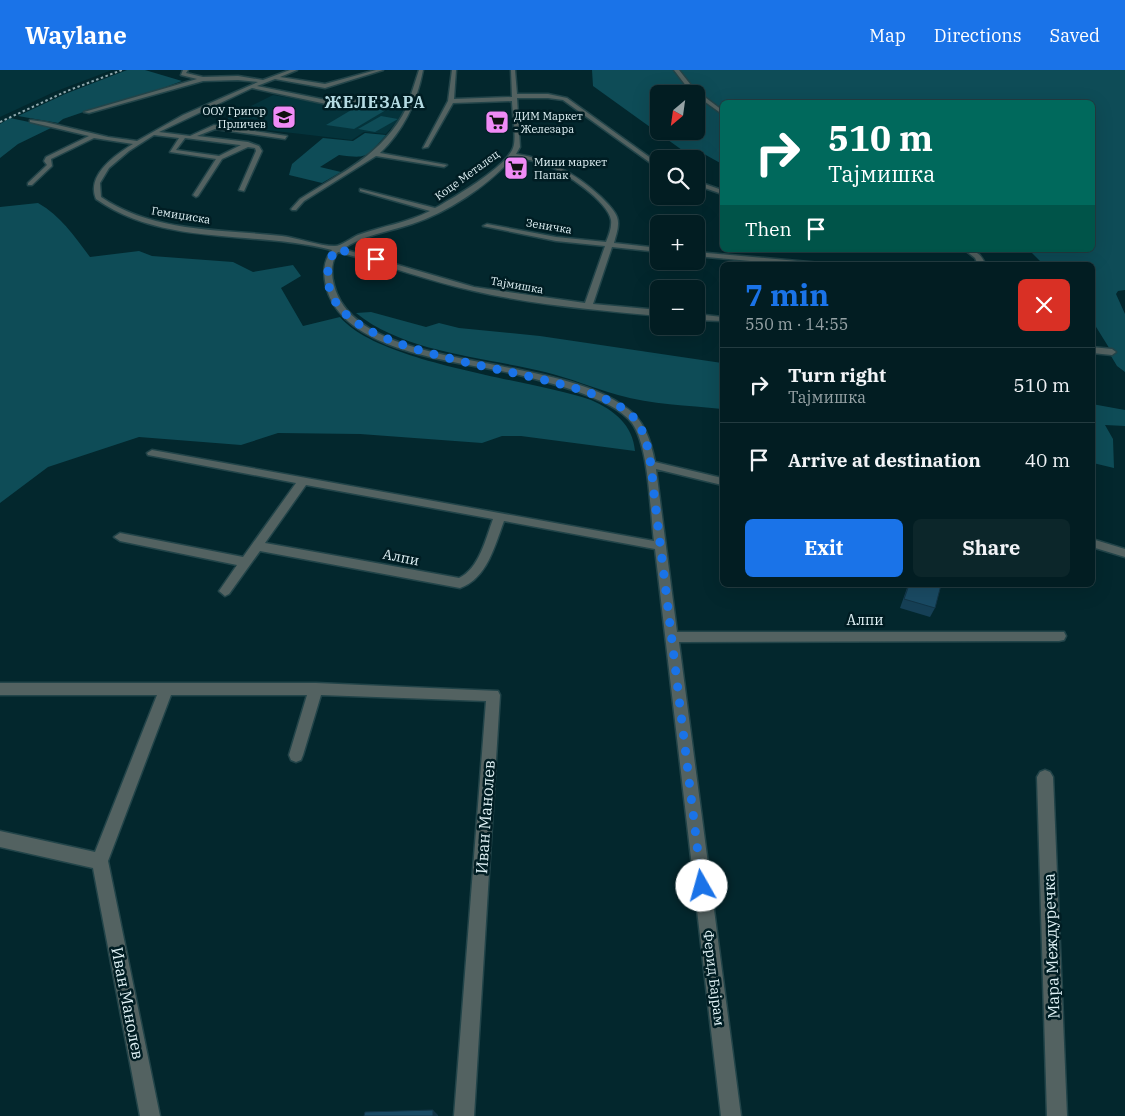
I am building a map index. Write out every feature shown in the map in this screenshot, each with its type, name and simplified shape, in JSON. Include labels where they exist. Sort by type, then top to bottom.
[{"type":"street","name":"Гемиџиска","points":[[186,70],[182,72],[187,76],[203,79]]},
{"type":"street","name":"Гемиџиска","points":[[295,70],[262,81],[136,142],[114,160],[97,183],[98,198],[110,209],[152,223],[303,242],[337,249]]},
{"type":"street","name":"Гемиџиска","points":[[274,77],[325,86],[381,70]]},
{"type":"street","points":[[294,209],[302,200],[375,154],[386,144],[411,106],[416,95],[421,70]]},
{"type":"street","points":[[425,146],[451,100],[454,70]]},
{"type":"street","name":"Коце Металец","points":[[303,242],[362,236],[418,220],[437,211],[488,177],[513,156],[516,147],[513,70]]},
{"type":"street","points":[[676,70],[692,90],[720,111]]},
{"type":"street","name":"Гемиџиска","points":[[87,112],[203,79],[238,78],[262,81]]},
{"type":"street","points":[[252,86],[331,103],[345,101],[411,106]]},
{"type":"street","points":[[451,100],[548,96],[565,99],[650,160]]},
{"type":"street","points":[[32,121],[58,125],[108,141],[136,142]]},
{"type":"street","points":[[191,137],[214,127],[285,137]]},
{"type":"street","points":[[152,133],[248,144],[258,147],[259,151],[242,190]]},
{"type":"street","points":[[30,184],[50,165],[47,161],[48,158],[92,137]]},
{"type":"street","points":[[184,137],[172,151],[220,158],[248,144]]},
{"type":"street","points":[[375,154],[444,165]]},
{"type":"street","points":[[513,156],[537,159],[558,167],[606,206],[615,222],[588,306]]},
{"type":"street","name":"Гемиџиска","points":[[196,195],[220,158]]},
{"type":"street","points":[[705,186],[720,191]]},
{"type":"street","name":"Коце Металец","points":[[362,190],[437,211]]},
{"type":"street","name":"Зеничка","points":[[487,226],[556,240],[650,249]]},
{"type":"street","name":"Коце Металец","points":[[337,249],[362,236]]},
{"type":"street","name":"Тајмишка","points":[[362,236],[367,248],[376,259]]},
{"type":"street","name":"Тајмишка","points":[[337,249],[474,288],[523,298],[650,312]]},
{"type":"street","name":"Ферид Бајрам","points":[[337,249],[331,255],[328,274],[329,288],[337,304],[362,327],[402,345],[549,381],[612,402],[631,415],[636,421],[646,445],[649,464],[731,1116]]},
{"type":"street","points":[[972,252],[980,262]]},
{"type":"street","points":[[705,255],[786,262]]},
{"type":"street","points":[[705,318],[720,319]]},
{"type":"street","points":[[1095,350],[1112,352]]},
{"type":"street","points":[[152,453],[660,546]]},
{"type":"street","points":[[649,464],[720,481]]},
{"type":"street","points":[[225,591],[303,481]]},
{"type":"street","name":"Алпи","points":[[257,546],[460,583],[470,579],[476,571],[500,517]]},
{"type":"street","points":[[120,537],[246,562]]},
{"type":"street","points":[[1095,544],[1125,553]]},
{"type":"street","name":"Алпи","points":[[671,637],[1058,636]]},
{"type":"street","name":"Иван Манолев","points":[[0,689],[316,689],[493,695],[464,1116]]},
{"type":"street","points":[[296,755],[316,689]]},
{"type":"street","points":[[0,839],[100,861],[166,690]]},
{"type":"street","name":"Мара Междуречка","points":[[1045,776],[1057,1116]]},
{"type":"street","name":"Иван Манолев","points":[[100,861],[150,1116]]},
{"type":"shaded area","points":[[0,70],[112,70],[54,92],[0,117]]},
{"type":"shaded area","points":[[127,70],[145,70],[182,81],[128,101],[101,106],[63,119],[58,123],[18,116],[65,94]]},
{"type":"shaded area","points":[[592,70],[1125,70],[1125,290],[1118,291],[1116,294],[1125,314],[1125,372],[1117,366],[1108,351],[1111,351],[1095,325],[1095,262],[1041,262],[1031,252],[1095,252],[1095,100],[720,100],[720,163],[705,155],[705,150],[682,150],[668,140],[705,140],[705,85],[650,85],[650,127],[593,86]]},
{"type":"shaded area","name":"ООУ Григор Прличев","points":[[273,95],[332,105],[345,104],[407,110],[386,134],[364,132],[352,140],[215,124]]},
{"type":"shaded area","points":[[358,106],[386,110],[354,129],[326,125]]},
{"type":"shaded area","points":[[381,116],[398,119],[375,132],[358,129]]},
{"type":"shaded area","points":[[10,118],[53,127],[18,144],[0,158],[0,124]]},
{"type":"shaded area","points":[[365,133],[386,135],[366,155],[356,157],[339,155],[320,167],[341,172],[322,183],[289,175],[292,164],[323,138],[353,141]]},
{"type":"shaded area","points":[[38,203],[60,220],[90,257],[139,251],[152,256],[233,262],[253,272],[293,265],[301,276],[281,288],[303,326],[340,317],[360,333],[387,347],[420,358],[591,400],[615,414],[621,420],[631,433],[635,451],[521,436],[502,436],[482,443],[360,434],[278,433],[241,445],[139,437],[48,467],[0,503],[0,207]]},
{"type":"shaded area","points":[[371,312],[426,327],[439,323],[459,328],[540,336],[720,363],[720,409],[657,403],[631,398],[545,372],[446,352],[398,337],[356,313]]},
{"type":"shaded area","points":[[1095,405],[1125,410],[1125,426],[1105,425],[1113,439],[1114,468],[1095,463]]},
{"type":"building","points":[[908,587],[940,587],[935,608],[904,599]]},
{"type":"building","points":[[433,1110],[433,1116],[364,1116],[365,1112]]},
{"type":"railway","points":[[0,122],[67,91],[122,70]]},
{"type":"place","name":"ООУ Григор Прличев","points":[[284,117]]},
{"type":"place","name":"ДИМ Маркет - Железара","points":[[497,122]]},
{"type":"place","name":"Мини маркет Папак","points":[[516,168]]},
{"type":"district","name":"ЖЕЛЕЗАРА","points":[[375,102]]},
{"type":"route","points":[[376,259],[337,249],[331,255],[328,274],[329,288],[337,304],[347,316],[362,327],[402,345],[549,381],[597,396],[621,407],[631,415],[641,430],[646,445],[655,502],[702,886]]}]
